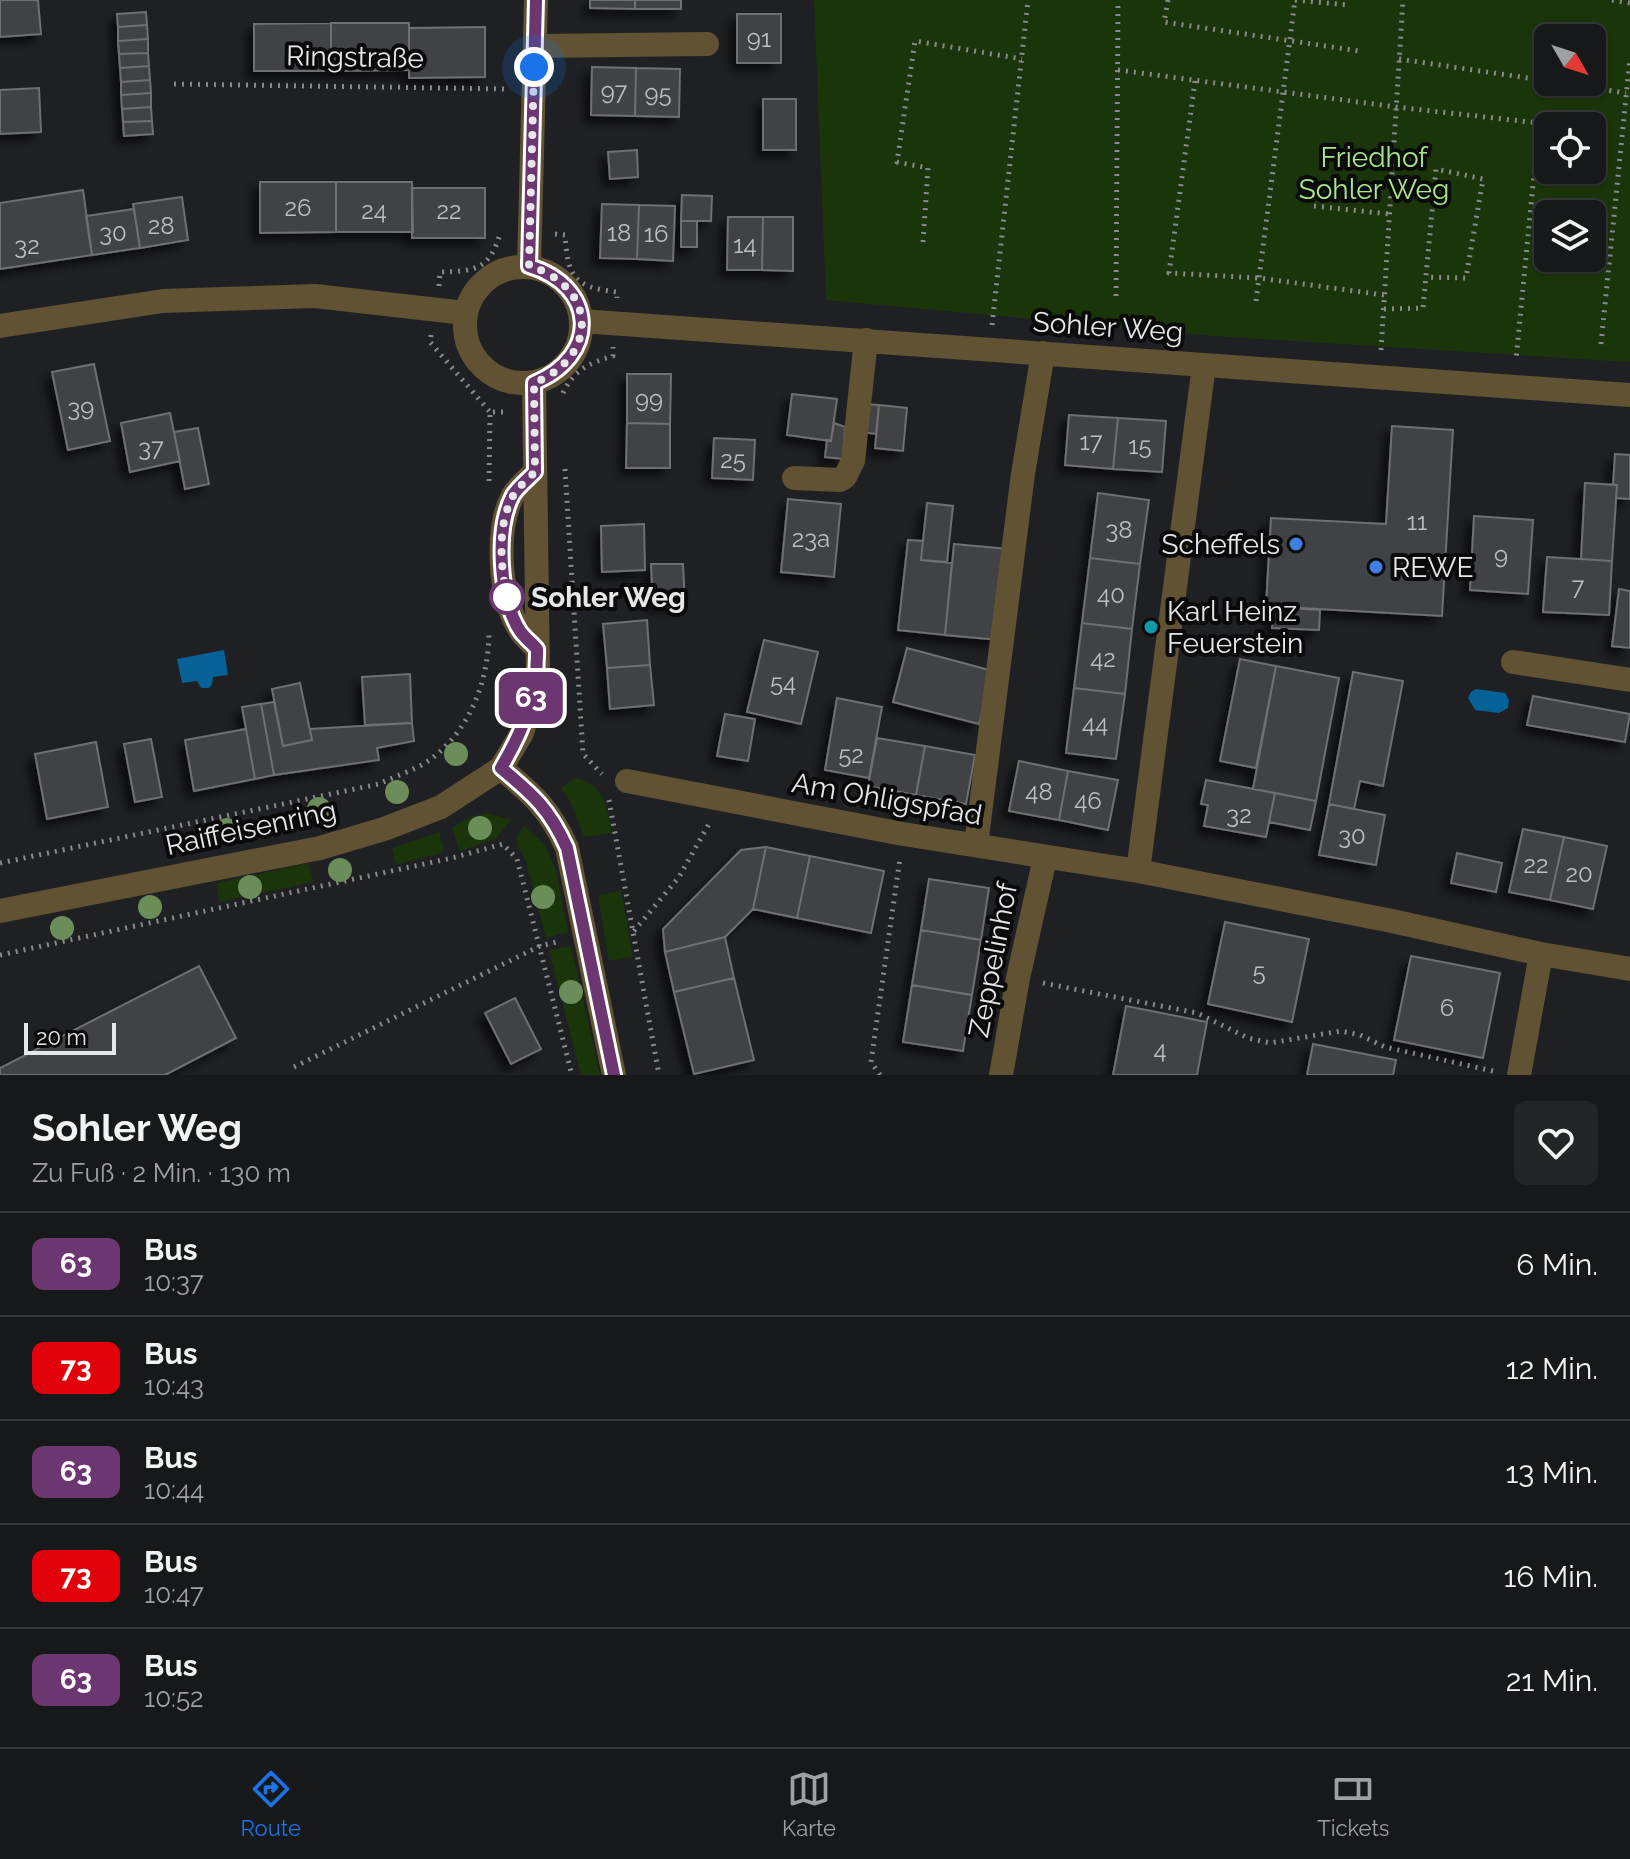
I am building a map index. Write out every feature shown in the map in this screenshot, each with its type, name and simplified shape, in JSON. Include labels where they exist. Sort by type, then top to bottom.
[{"type":"street","points":[[529,266],[536,0]]},
{"type":"street","points":[[535,46],[707,44]]},
{"type":"street","points":[[529,266],[548,272],[565,284],[576,301],[581,321],[579,342],[569,360],[554,375],[534,383],[511,383],[490,374],[473,357],[465,336],[465,313],[470,299],[488,277],[514,267],[529,266]]},
{"type":"street","points":[[0,326],[163,301],[315,296],[465,313]]},
{"type":"street","name":"Sohler Weg","points":[[581,321],[1630,395]]},
{"type":"street","points":[[794,478],[840,480],[845,477],[853,461],[866,340]]},
{"type":"street","points":[[976,845],[1023,474],[1043,353]]},
{"type":"street","points":[[1138,871],[1204,365]]},
{"type":"street","points":[[534,383],[537,649]]},
{"type":"street","points":[[535,472],[513,495],[502,534],[502,573],[508,603],[520,631],[537,649]]},
{"type":"street","name":"Raiffeisenring","points":[[0,911],[320,848],[384,829],[441,807],[501,768],[522,733],[538,676],[537,649]]},
{"type":"street","points":[[1513,662],[1630,680]]},
{"type":"street","points":[[501,768],[536,797],[554,820],[567,848],[614,1075]]},
{"type":"street","name":"Am Ohligspfad","points":[[616,779],[903,834],[1138,871],[1541,954],[1630,969]]},
{"type":"street","name":"Zeppelinhof","points":[[1001,1075],[1018,978],[1045,858]]},
{"type":"street","points":[[1519,1075],[1541,954]]},
{"type":"path","points":[[992,326],[1028,0]]},
{"type":"path","points":[[1116,296],[1118,0]]},
{"type":"path","points":[[1168,0],[1164,22],[1359,51]]},
{"type":"path","points":[[1256,301],[1295,0],[1347,5]]},
{"type":"path","points":[[1381,355],[1403,0]]},
{"type":"path","points":[[1612,0],[1630,3]]},
{"type":"path","points":[[923,242],[928,168],[897,162],[915,41],[1022,59]]},
{"type":"path","points":[[1601,344],[1630,58]]},
{"type":"path","points":[[1399,59],[1534,79]]},
{"type":"path","points":[[1118,70],[1539,123],[1516,363]]},
{"type":"path","points":[[1195,81],[1169,273],[1259,278],[1384,295]]},
{"type":"path","name":"Ringstraße","points":[[174,84],[534,89]]},
{"type":"path","points":[[1606,90],[1626,93]]},
{"type":"path","points":[[1384,309],[1423,308],[1436,169],[1483,179],[1466,278],[1426,277]]},
{"type":"path","points":[[1314,206],[1389,214]]},
{"type":"path","points":[[489,488],[490,412],[430,342],[440,272],[469,272],[483,266],[495,251],[502,230],[565,235],[567,263],[574,276],[592,289],[617,292],[613,356],[588,364],[571,376],[562,396]]},
{"type":"path","points":[[490,412],[534,412]]},
{"type":"path","points":[[565,467],[583,754],[616,779],[633,932],[659,1075]]},
{"type":"path","points":[[0,863],[379,784],[430,760],[460,729],[480,695],[489,654],[489,624]]},
{"type":"path","points":[[633,932],[679,877],[723,799]]},
{"type":"path","points":[[880,1075],[871,1062],[903,834]]},
{"type":"path","points":[[0,955],[358,879],[503,844],[517,859],[572,1075]]},
{"type":"path","points":[[355,865],[358,879]]},
{"type":"path","points":[[294,1067],[540,946],[585,935]]},
{"type":"path","points":[[1018,978],[1197,1013],[1248,1038],[1270,1043],[1341,1031],[1360,1035],[1385,1047],[1494,1071]]},
{"type":"green space","name":"Friedhof Sohler Weg","points":[[814,0],[1630,0],[1630,362],[1214,336],[826,300]]},
{"type":"green space","points":[[574,778],[592,785],[603,798],[612,833],[584,837],[571,803],[561,788]]},
{"type":"green space","points":[[488,813],[511,820],[496,839],[459,851],[452,827],[470,817]]},
{"type":"green space","points":[[524,826],[545,845],[556,870],[568,932],[546,938],[526,861],[516,837]]},
{"type":"green space","points":[[439,832],[444,852],[398,864],[395,862],[392,848]]},
{"type":"green space","points":[[309,863],[313,882],[219,902],[217,883]]},
{"type":"green space","points":[[621,891],[633,957],[609,961],[598,895]]},
{"type":"green space","points":[[571,946],[600,1075],[581,1075],[549,950]]},
{"type":"water","points":[[224,650],[228,675],[213,677],[209,688],[201,688],[197,681],[182,683],[177,659]]},
{"type":"water","points":[[1476,689],[1505,693],[1509,700],[1508,708],[1499,713],[1475,710],[1468,698]]},
{"type":"building","points":[[0,0],[38,0],[41,34],[0,37]]},
{"type":"building","points":[[590,0],[635,0],[635,9],[590,8]]},
{"type":"building","points":[[635,0],[681,0],[681,9],[635,9]]},
{"type":"building","points":[[146,12],[147,25],[118,27],[117,14]]},
{"type":"building","points":[[737,14],[781,14],[781,63],[737,63]]},
{"type":"building","points":[[331,23],[409,23],[409,70],[331,71]]},
{"type":"building","points":[[331,23],[331,71],[254,71],[254,24]]},
{"type":"building","points":[[147,25],[148,39],[118,41],[118,27]]},
{"type":"building","points":[[485,27],[485,77],[409,78],[409,28]]},
{"type":"building","points":[[148,39],[148,53],[119,54],[118,41]]},
{"type":"building","points":[[148,53],[149,66],[120,68],[119,54]]},
{"type":"building","points":[[149,66],[150,80],[121,82],[120,68]]},
{"type":"building","points":[[592,67],[636,68],[635,116],[591,115]]},
{"type":"building","points":[[636,68],[680,69],[679,117],[635,116]]},
{"type":"building","points":[[150,80],[151,93],[121,95],[121,82]]},
{"type":"building","points":[[39,88],[41,132],[0,134],[0,90]]},
{"type":"building","points":[[151,93],[151,107],[122,109],[121,95]]},
{"type":"building","points":[[763,99],[796,99],[796,150],[763,150]]},
{"type":"building","points":[[151,107],[152,121],[123,122],[122,109]]},
{"type":"building","points":[[152,121],[153,134],[124,136],[123,122]]},
{"type":"building","points":[[637,150],[638,177],[610,179],[608,152]]},
{"type":"building","points":[[260,182],[336,182],[336,232],[260,233]]},
{"type":"building","points":[[336,182],[412,182],[413,232],[336,232]]},
{"type":"building","points":[[412,188],[485,188],[485,238],[412,238]]},
{"type":"building","points":[[83,190],[92,255],[0,269],[0,203]]},
{"type":"building","points":[[682,195],[712,196],[711,221],[681,221]]},
{"type":"building","points":[[182,197],[188,240],[140,248],[133,204]]},
{"type":"building","points":[[602,204],[639,205],[637,259],[600,258]]},
{"type":"building","points":[[639,205],[675,206],[673,261],[637,259]]},
{"type":"building","points":[[134,209],[140,248],[92,255],[86,216]]},
{"type":"building","points":[[728,217],[763,217],[762,270],[727,270]]},
{"type":"building","points":[[763,217],[793,217],[793,271],[762,270]]},
{"type":"building","points":[[681,221],[697,221],[697,247],[681,247]]},
{"type":"building","points":[[94,364],[110,441],[68,450],[52,372]]},
{"type":"building","points":[[627,374],[671,374],[670,424],[627,423]]},
{"type":"building","points":[[792,394],[837,399],[831,441],[787,435]]},
{"type":"building","points":[[863,404],[879,405],[876,434],[860,432]]},
{"type":"building","points":[[879,405],[907,408],[903,451],[875,448]]},
{"type":"building","points":[[170,413],[180,461],[130,472],[121,423]]},
{"type":"building","points":[[1069,415],[1118,418],[1113,469],[1065,465]]},
{"type":"building","points":[[1118,418],[1166,421],[1162,472],[1113,469]]},
{"type":"building","points":[[627,423],[670,424],[670,468],[626,468]]},
{"type":"building","points":[[834,423],[845,427],[843,459],[825,457],[827,440],[831,441]]},
{"type":"building","points":[[1392,426],[1453,430],[1442,616],[1266,606],[1271,518],[1386,524]]},
{"type":"building","points":[[198,428],[209,484],[185,489],[174,432]]},
{"type":"building","points":[[714,438],[755,440],[753,480],[712,478]]},
{"type":"building","points":[[1615,454],[1630,455],[1630,499],[1616,498],[1617,485],[1613,485]]},
{"type":"building","points":[[1585,483],[1617,485],[1612,561],[1581,559]]},
{"type":"building","points":[[1098,493],[1149,500],[1140,564],[1090,558]]},
{"type":"building","points":[[788,499],[841,504],[834,577],[781,572]]},
{"type":"building","points":[[927,503],[953,506],[947,562],[921,560]]},
{"type":"building","points":[[1474,516],[1533,520],[1528,594],[1470,590]]},
{"type":"building","points":[[644,524],[645,570],[602,572],[601,526]]},
{"type":"building","points":[[908,540],[923,541],[921,560],[952,563],[945,635],[898,630]]},
{"type":"building","points":[[954,544],[1008,549],[999,640],[945,635]]},
{"type":"building","points":[[1547,557],[1612,561],[1609,615],[1543,612]]},
{"type":"building","points":[[1090,558],[1140,564],[1132,629],[1082,623]]},
{"type":"building","points":[[651,564],[683,564],[685,604],[653,605]]},
{"type":"building","points":[[1619,589],[1630,591],[1630,648],[1612,646]]},
{"type":"building","points":[[1274,607],[1320,610],[1319,630],[1272,628]]},
{"type":"building","points":[[647,620],[650,665],[607,668],[603,624]]},
{"type":"building","points":[[1082,623],[1132,629],[1125,694],[1074,688]]},
{"type":"building","points":[[764,640],[818,652],[801,724],[747,712]]},
{"type":"building","points":[[907,648],[993,671],[979,724],[893,702]]},
{"type":"building","points":[[1240,659],[1276,666],[1256,768],[1220,761]]},
{"type":"building","points":[[650,665],[654,705],[610,709],[607,668]]},
{"type":"building","points":[[1276,666],[1339,678],[1316,801],[1253,789]]},
{"type":"building","points":[[1353,672],[1403,681],[1383,786],[1360,781],[1354,809],[1329,804]]},
{"type":"building","points":[[410,674],[412,723],[365,725],[362,677]]},
{"type":"building","points":[[300,683],[312,740],[283,746],[272,689]]},
{"type":"building","points":[[1074,688],[1125,694],[1116,759],[1066,753]]},
{"type":"building","points":[[1533,696],[1630,714],[1625,742],[1527,725]]},
{"type":"building","points":[[837,698],[882,707],[869,778],[825,770]]},
{"type":"building","points":[[274,702],[283,746],[312,740],[310,729],[412,723],[414,741],[377,748],[379,760],[274,775],[261,704]]},
{"type":"building","points":[[261,704],[274,775],[255,779],[242,707]]},
{"type":"building","points":[[725,714],[755,719],[748,761],[717,756]]},
{"type":"building","points":[[246,729],[255,779],[194,791],[185,740]]},
{"type":"building","points":[[877,738],[925,746],[916,795],[868,786]]},
{"type":"building","points":[[151,739],[162,797],[135,802],[124,744]]},
{"type":"building","points":[[96,742],[108,807],[47,819],[35,754]]},
{"type":"building","points":[[925,746],[975,755],[966,804],[916,795]]},
{"type":"building","points":[[1019,761],[1068,771],[1059,820],[1009,811]]},
{"type":"building","points":[[1068,771],[1118,780],[1108,830],[1059,820]]},
{"type":"building","points":[[1206,780],[1275,793],[1266,837],[1204,826],[1208,805],[1201,804]]},
{"type":"building","points":[[1275,793],[1316,801],[1310,830],[1269,822]]},
{"type":"building","points":[[1329,804],[1385,815],[1376,865],[1319,855]]},
{"type":"building","points":[[1523,829],[1564,837],[1550,900],[1509,892]]},
{"type":"building","points":[[1564,837],[1607,846],[1593,909],[1550,900]]},
{"type":"building","points":[[766,847],[753,909],[725,937],[665,952],[663,929],[741,850]]},
{"type":"building","points":[[766,847],[810,856],[797,918],[753,909]]},
{"type":"building","points":[[1457,853],[1502,863],[1496,892],[1451,883]]},
{"type":"building","points":[[810,856],[884,871],[871,933],[797,918]]},
{"type":"building","points":[[929,879],[989,888],[981,940],[921,930]]},
{"type":"building","points":[[1225,922],[1309,939],[1292,1022],[1208,1004]]},
{"type":"building","points":[[921,930],[981,940],[972,995],[912,985]]},
{"type":"building","points":[[725,937],[734,978],[674,992],[665,952]]},
{"type":"building","points":[[1411,956],[1500,973],[1483,1058],[1394,1040]]},
{"type":"building","points":[[199,966],[236,1038],[165,1075],[0,1075],[0,1068]]},
{"type":"building","points":[[734,978],[754,1060],[694,1074],[674,992]]},
{"type":"building","points":[[912,985],[972,995],[963,1051],[903,1042]]},
{"type":"building","points":[[515,998],[541,1049],[511,1064],[485,1013]]},
{"type":"building","points":[[1126,1006],[1207,1022],[1197,1075],[1113,1075]]},
{"type":"building","points":[[1313,1044],[1396,1060],[1393,1075],[1307,1075]]},
{"type":"bus line","name":"63","points":[[536,0],[529,266],[548,272],[565,284],[576,301],[581,321],[579,342],[569,360],[554,375],[534,383],[535,472],[513,495],[502,534],[502,573],[508,603],[520,631],[537,649],[538,676],[522,733],[501,768],[536,797],[554,820],[567,848],[614,1075]]},
{"type":"place","name":"Scheffels","points":[[1296,544]]},
{"type":"place","name":"REWE","points":[[1376,567]]},
{"type":"place","name":"Sohler Weg","points":[[507,597]]},
{"type":"place","name":"Karl Heinz Feuerstein","points":[[1151,627]]},
{"type":"route","points":[[507,597],[508,603],[502,573],[502,534],[513,495],[535,472],[534,383],[554,375],[569,360],[579,342],[581,321],[576,301],[565,284],[548,272],[529,266],[534,67]]}]
